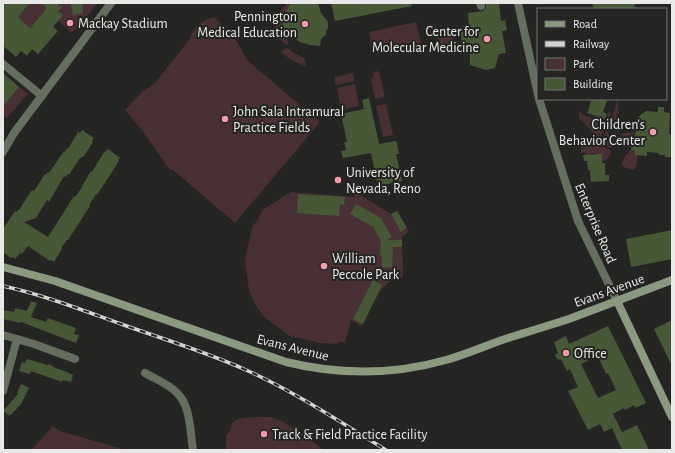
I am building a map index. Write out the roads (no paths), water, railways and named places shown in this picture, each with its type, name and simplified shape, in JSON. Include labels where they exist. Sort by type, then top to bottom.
[{"type":"street","points":[[3,152],[14,133],[111,3]]},
{"type":"street","points":[[518,3],[537,90]]},
{"type":"street","points":[[3,64],[42,96]]},
{"type":"street","name":"Enterprise Road","points":[[539,100],[576,215],[672,417]]},
{"type":"street","name":"Evans Avenue","points":[[3,267],[55,281],[275,359],[312,368],[346,372],[397,370],[446,360],[617,301],[672,280]]},
{"type":"street","points":[[3,335],[52,350],[75,359]]},
{"type":"street","points":[[3,391],[17,339]]},
{"type":"street","points":[[145,373],[176,391],[181,397],[187,408],[193,450]]},
{"type":"railway","points":[[3,286],[63,303],[231,363],[300,398],[386,450]]},
{"type":"place","name":"Mackay Stadium","points":[[70,23]]},
{"type":"place","name":"Pennington Medical Education","points":[[305,24]]},
{"type":"place","name":"Center for Molecular Medicine","points":[[487,39]]},
{"type":"place","name":"John Sala Intramural Practice Fields","points":[[225,119]]},
{"type":"place","name":"Children's Behavior Center","points":[[653,132]]},
{"type":"place","name":"University of Nevada, Reno","points":[[338,180]]},
{"type":"place","name":"William Peccole Park","points":[[324,266]]},
{"type":"place","name":"Office","points":[[566,353]]},
{"type":"place","name":"Track & Field Practice Facility","points":[[264,434]]}]
